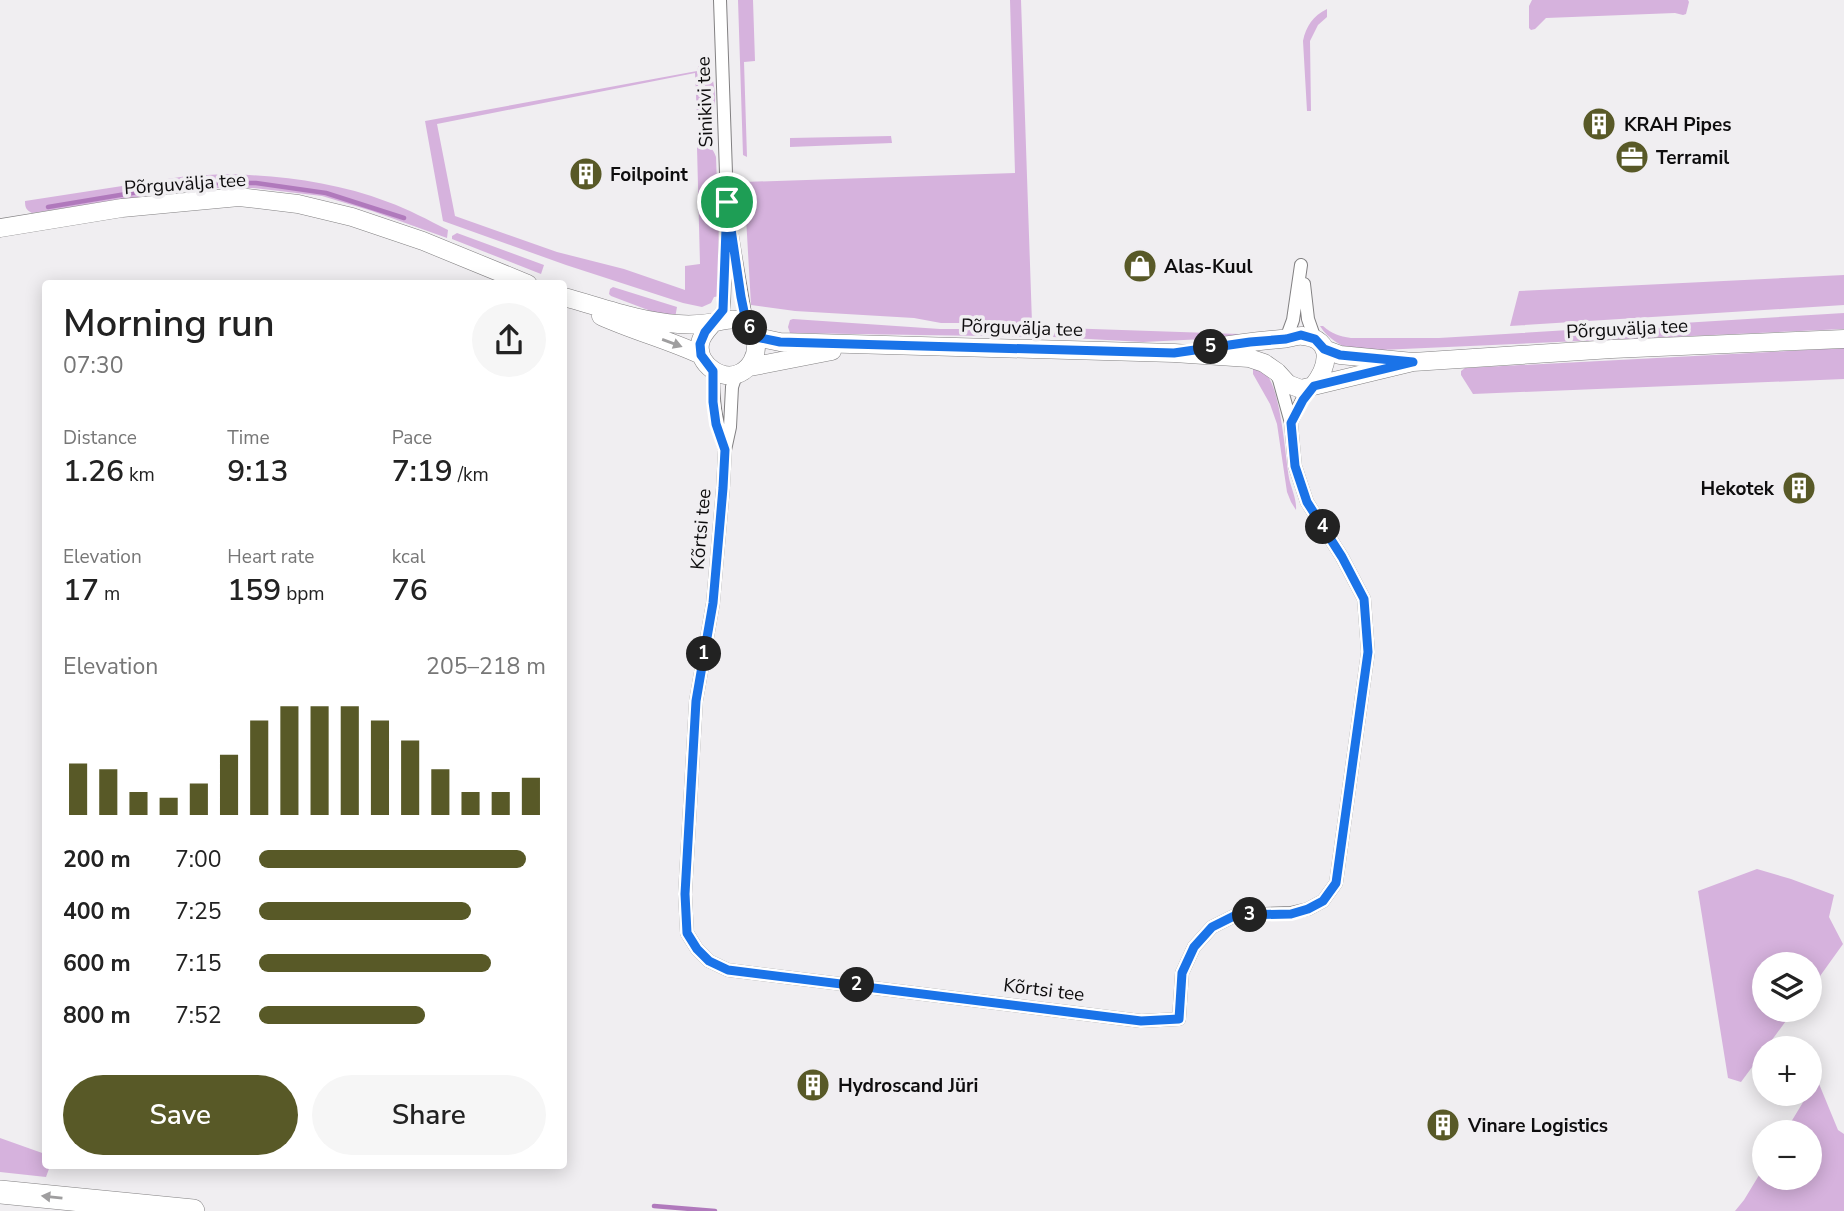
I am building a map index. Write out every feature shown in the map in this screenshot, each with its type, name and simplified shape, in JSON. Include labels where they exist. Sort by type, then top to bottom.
[{"type":"highway","points":[[0,1192],[193,1211]]},
{"type":"street","name":"Sinikivi tee","points":[[715,322],[723,310],[724,301],[727,202],[720,0]]},
{"type":"street","name":"Põrguvälja tee","points":[[0,228],[122,208],[239,197],[298,204],[352,217],[423,241],[518,280]]},
{"type":"street","name":"Sinikivi tee","points":[[727,202],[741,297],[752,331]]},
{"type":"street","points":[[1291,423],[1303,400],[1314,386],[1322,374],[1327,360],[1308,320],[1301,265],[1293,320],[1279,349],[1277,372],[1288,384],[1301,389],[1314,386]]},
{"type":"street","points":[[567,299],[630,329],[675,343],[701,355],[713,371],[723,376],[743,371],[756,353],[752,331],[737,320],[679,324],[641,318],[567,299]]},
{"type":"street","points":[[701,355],[700,344],[705,332],[715,322]]},
{"type":"street","name":"Põrguvälja tee","points":[[752,331],[780,342],[1174,353],[1249,358],[1264,363],[1277,372]]},
{"type":"street","points":[[1286,339],[1301,335],[1319,344]]},
{"type":"street","name":"Põrguvälja tee","points":[[1174,353],[1286,339]]},
{"type":"street","name":"Põrguvälja tee","points":[[1319,344],[1340,355],[1413,362],[1612,349],[1844,339]]},
{"type":"street","name":"Põrguvälja tee","points":[[743,371],[783,360],[867,345]]},
{"type":"street","name":"Põrguvälja tee","points":[[1314,386],[1413,362]]},
{"type":"street","name":"Kõrtsi tee","points":[[713,371],[716,424],[725,450]]},
{"type":"street","name":"Kõrtsi tee","points":[[743,371],[732,387],[713,603],[695,714],[685,894],[687,933],[709,961],[728,970],[1141,1021],[1179,1019],[1182,973],[1194,947],[1212,927],[1236,915],[1291,914],[1308,909],[1323,901],[1336,883],[1368,652],[1364,599],[1342,557],[1307,502],[1295,466],[1291,423],[1277,372]]},
{"type":"shaded area","points":[[738,0],[753,0],[755,61],[744,62],[747,157],[743,155]]},
{"type":"shaded area","points":[[1010,0],[1021,0],[1032,323],[941,323],[914,318],[795,311],[751,305],[744,182],[1015,173]]},
{"type":"shaded area","points":[[1532,0],[1689,2],[1686,14],[1683,15],[1675,13],[1546,18],[1531,30],[1529,6]]},
{"type":"shaded area","points":[[1327,9],[1327,17],[1318,25],[1310,41],[1311,111],[1307,111],[1303,41],[1311,22]]},
{"type":"shaded area","points":[[699,64],[710,68],[715,99],[712,113],[700,120],[697,118],[695,73],[437,124],[455,216],[557,252],[624,269],[685,290],[685,266],[700,264],[697,147],[710,147],[716,157],[721,295],[714,297],[711,303],[702,307],[683,303],[443,221],[425,121],[697,71]]},
{"type":"shaded area","points":[[891,136],[892,143],[790,147],[790,138]]},
{"type":"shaded area","points":[[187,176],[269,176],[349,189],[403,208],[448,230],[447,238],[322,196],[254,188],[199,188],[32,213],[25,205],[25,201]]},
{"type":"shaded area","points":[[457,233],[544,265],[541,274],[452,239]]},
{"type":"shaded area","points":[[1844,275],[1844,305],[1510,326],[1519,291]]},
{"type":"shaded area","points":[[613,287],[677,307],[675,318],[611,296],[610,289]]},
{"type":"shaded area","points":[[1844,313],[1844,329],[1358,351],[1336,342],[1320,326],[1351,338],[1439,338]]},
{"type":"shaded area","points":[[793,319],[940,329],[1040,329],[1047,333],[1045,337],[790,333],[788,327]]},
{"type":"shaded area","points":[[1063,328],[1239,334],[1245,337],[1143,342],[1053,337],[1055,332]]},
{"type":"shaded area","points":[[1844,348],[1844,379],[1473,394],[1461,375],[1465,368]]},
{"type":"shaded area","points":[[1253,367],[1267,375],[1276,395],[1296,510],[1287,492],[1277,424],[1270,404],[1253,374]]},
{"type":"shaded area","points":[[1757,869],[1834,895],[1829,917],[1843,944],[1822,973],[1822,952],[1752,952],[1752,1022],[1785,1022],[1775,1036],[1752,1036],[1752,1067],[1741,1082],[1728,1078],[1698,891]]},
{"type":"shaded area","points":[[1822,1091],[1838,1130],[1844,1134],[1844,1211],[1735,1211],[1752,1187],[1752,1190],[1822,1190],[1822,1120],[1792,1120],[1801,1106],[1822,1106]]},
{"type":"shaded area","points":[[0,1138],[42,1153],[42,1169],[49,1169],[46,1177],[0,1172]]},
{"type":"waterway","points":[[48,207],[192,183],[256,183],[326,193],[404,218]]},
{"type":"waterway","points":[[654,1206],[715,1211]]},
{"type":"place","name":"KRAH Pipes","points":[[1599,124]]},
{"type":"place","name":"Terramil","points":[[1632,157]]},
{"type":"place","name":"Foilpoint","points":[[586,174]]},
{"type":"place","name":"Alas-Kuul","points":[[1140,266]]},
{"type":"place","name":"Hekotek","points":[[1799,488]]},
{"type":"place","name":"Hydroscand Jüri","points":[[813,1085]]},
{"type":"place","name":"Vinare Logistics","points":[[1443,1125]]},
{"type":"route","points":[[727,202],[747,326],[756,337],[780,342],[1174,353],[1301,335],[1315,339],[1324,349],[1340,355],[1413,362],[1314,386],[1291,423],[1295,466],[1307,502],[1342,557],[1364,599],[1368,652],[1336,883],[1323,901],[1308,909],[1291,914],[1236,915],[1212,927],[1194,947],[1182,973],[1179,1019],[1141,1021],[728,970],[709,961],[687,933],[685,894],[696,701],[713,603],[725,450],[716,424],[713,371],[701,355],[700,344],[705,332],[723,310],[727,202]]}]
